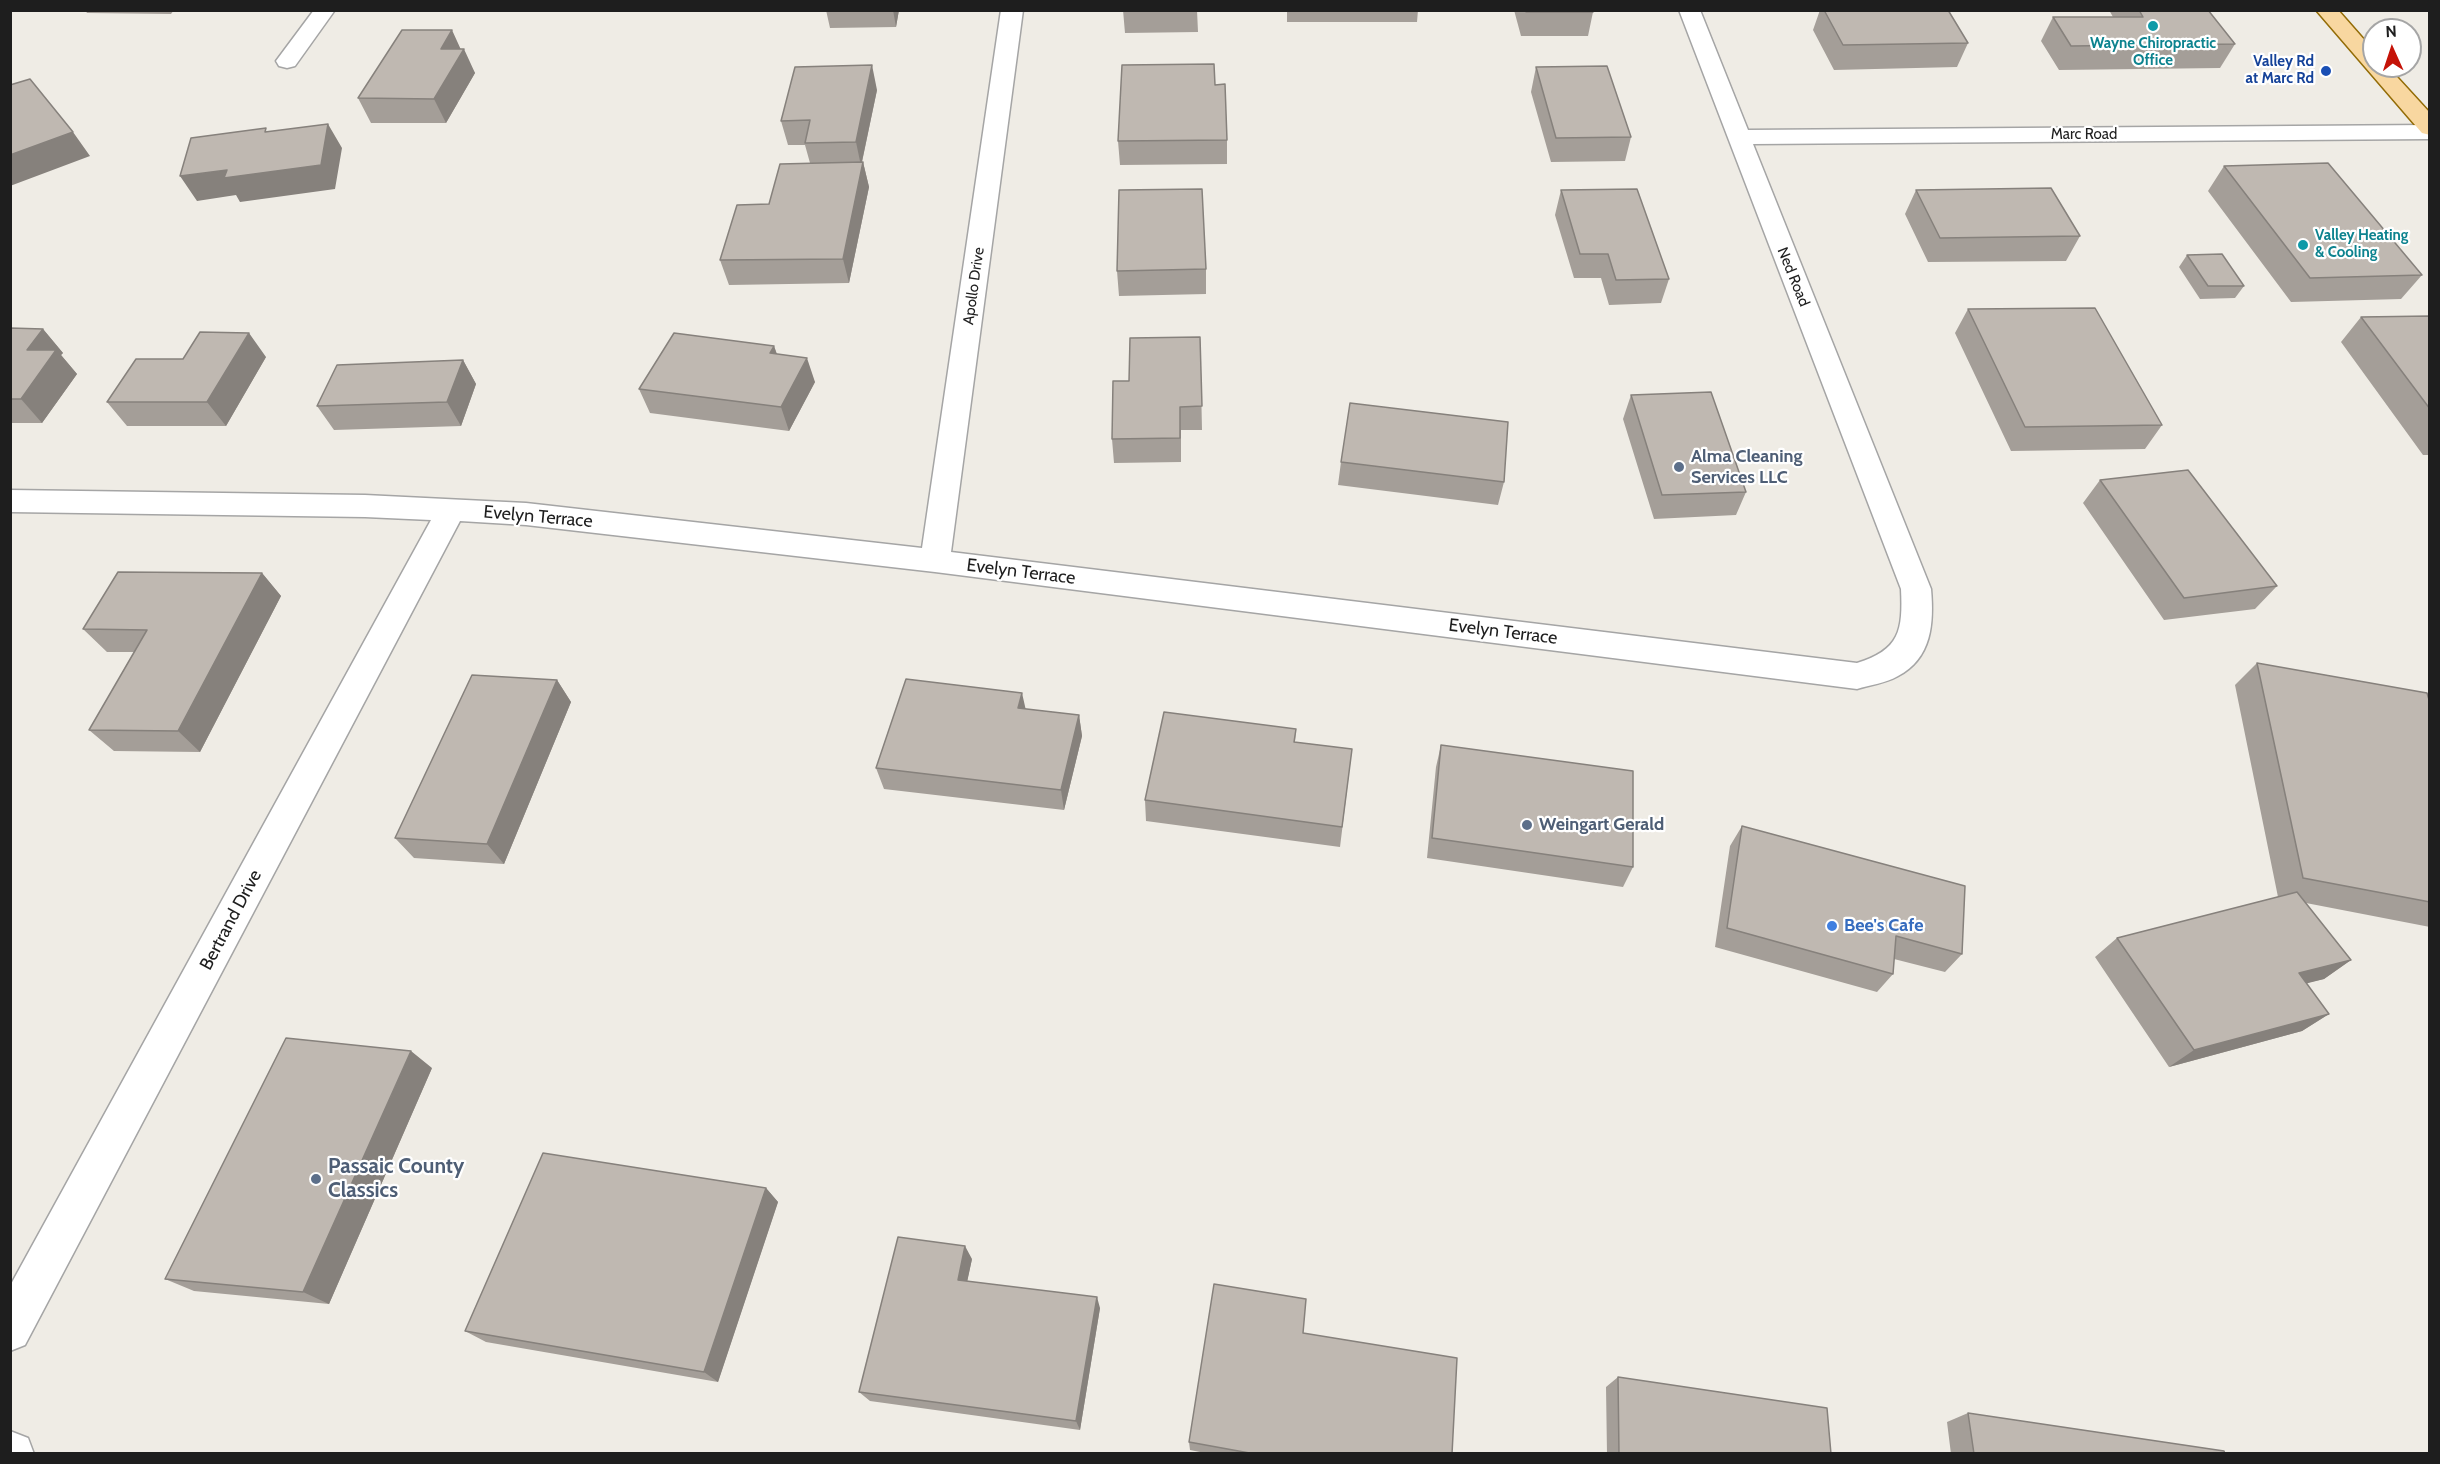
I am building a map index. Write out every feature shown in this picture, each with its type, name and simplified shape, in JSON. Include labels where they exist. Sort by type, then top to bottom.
[{"type":"main road","points":[[2326,10],[2362,52]]},
{"type":"main road","points":[[2384,78],[2430,130]]},
{"type":"street","points":[[287,61],[326,10]]},
{"type":"street","name":"Apollo Drive","points":[[936,561],[1012,10]]},
{"type":"street","name":"Ned Road","points":[[1689,10],[1898,543]]},
{"type":"street","name":"Marc Road","points":[[1738,137],[2430,130]]},
{"type":"street","name":"Evelyn Terrace","points":[[10,501],[365,506],[526,514],[936,561],[1857,676],[1887,667],[1909,648],[1918,620],[1917,589],[1898,543]]},
{"type":"street","name":"Bertrand Drive","points":[[10,1330],[451,510]]},
{"type":"building","points":[[1525,10],[1593,10],[1593,12],[1526,12]]},
{"type":"building","points":[[1824,10],[1948,10],[1968,43],[1843,45]]},
{"type":"building","points":[[2139,10],[2208,10],[2235,44],[2071,46],[2053,17],[2143,17]]},
{"type":"building","points":[[402,30],[452,30],[441,49],[464,49],[434,99],[358,98]]},
{"type":"building","points":[[1214,64],[1215,85],[1225,84],[1227,140],[1118,141],[1122,65]]},
{"type":"building","points":[[872,65],[856,142],[805,143],[810,120],[781,121],[795,67]]},
{"type":"building","points":[[1607,66],[1631,137],[1556,138],[1536,67]]},
{"type":"building","points":[[30,79],[73,132],[10,155],[10,85]]},
{"type":"building","points":[[328,124],[321,165],[224,178],[227,170],[180,176],[191,138],[266,128],[265,132]]},
{"type":"building","points":[[863,162],[843,259],[720,260],[737,205],[769,204],[780,164]]},
{"type":"building","points":[[2328,163],[2422,275],[2310,278],[2224,166]]},
{"type":"building","points":[[2051,188],[2080,236],[1940,238],[1916,190]]},
{"type":"building","points":[[1202,189],[1206,269],[1117,271],[1119,190]]},
{"type":"building","points":[[1637,189],[1669,279],[1616,280],[1608,254],[1580,254],[1561,190]]},
{"type":"building","points":[[2222,254],[2244,286],[2208,286],[2187,255]]},
{"type":"building","points":[[2095,308],[2162,425],[2025,427],[1968,309]]},
{"type":"building","points":[[2430,316],[2430,409],[2361,317]]},
{"type":"building","points":[[10,328],[43,329],[27,350],[56,350],[21,399],[10,399]]},
{"type":"building","points":[[200,332],[249,333],[207,402],[107,402],[136,359],[183,359]]},
{"type":"building","points":[[674,333],[774,346],[770,353],[807,358],[781,407],[639,389]]},
{"type":"building","points":[[1200,337],[1202,406],[1180,407],[1180,438],[1112,439],[1113,381],[1129,381],[1130,338]]},
{"type":"building","points":[[463,360],[447,402],[317,406],[337,365]]},
{"type":"building","name":"Alma Cleaning Services LLC","points":[[1711,392],[1746,492],[1662,495],[1631,395]]},
{"type":"building","points":[[1350,403],[1508,422],[1504,482],[1341,462]]},
{"type":"building","points":[[2188,470],[2277,586],[2184,598],[2100,480]]},
{"type":"building","points":[[118,572],[262,573],[178,731],[89,730],[147,630],[83,629]]},
{"type":"building","points":[[2257,663],[2427,693],[2430,703],[2430,902],[2303,878]]},
{"type":"building","points":[[472,675],[557,680],[487,844],[395,838]]},
{"type":"building","points":[[906,679],[1022,693],[1018,708],[1079,715],[1061,790],[876,768]]},
{"type":"building","points":[[1164,712],[1296,729],[1294,742],[1352,749],[1342,827],[1145,800]]},
{"type":"building","name":"Weingart Gerald","points":[[1441,745],[1633,771],[1633,867],[1432,838]]},
{"type":"building","name":"Bee's Cafe","points":[[1742,826],[1965,886],[1962,954],[1896,936],[1893,974],[1727,928]]},
{"type":"building","points":[[2297,892],[2351,960],[2299,973],[2329,1014],[2194,1050],[2117,938]]},
{"type":"building","name":"Passaic County Classics","points":[[286,1038],[411,1051],[303,1292],[165,1279]]},
{"type":"building","points":[[543,1153],[766,1188],[704,1372],[465,1331]]},
{"type":"building","points":[[898,1237],[965,1246],[958,1280],[1097,1297],[1076,1421],[859,1392]]},
{"type":"building","points":[[1214,1284],[1306,1299],[1303,1333],[1457,1358],[1452,1454],[1255,1454],[1189,1442]]},
{"type":"building","points":[[1618,1377],[1827,1408],[1831,1454],[1619,1454]]},
{"type":"building","points":[[1968,1413],[2224,1451],[2225,1454],[1974,1454]]},
{"type":"place","name":"Wayne Chiropractic Office","points":[[2153,26]]},
{"type":"place","name":"Valley Rd at Marc Rd","points":[[2326,71]]},
{"type":"place","name":"Valley Heating & Cooling","points":[[2303,245]]},
{"type":"place","name":"Alma Cleaning Services LLC","points":[[1679,467]]},
{"type":"place","name":"Weingart Gerald","points":[[1527,825]]},
{"type":"place","name":"Bee's Cafe","points":[[1832,926]]},
{"type":"place","name":"Passaic County Classics","points":[[316,1179]]}]
